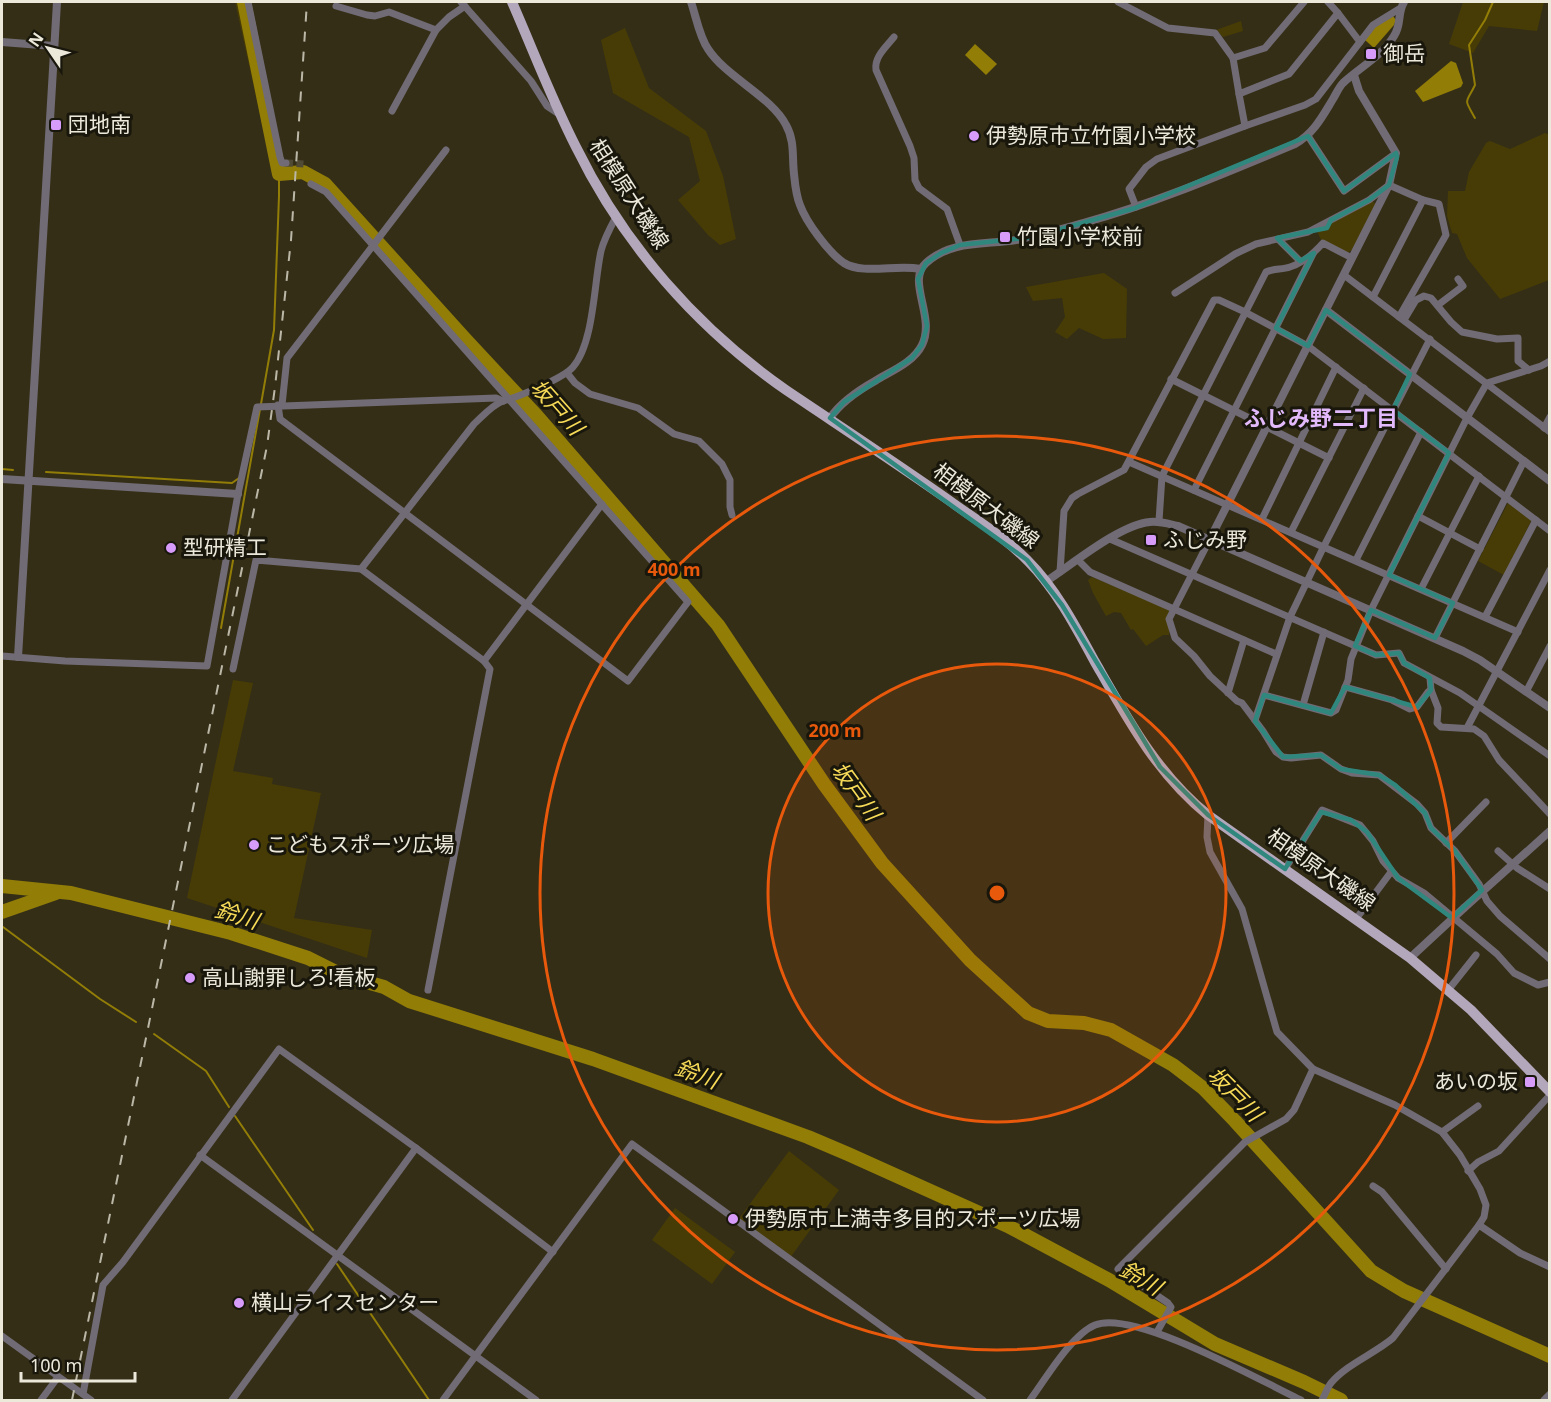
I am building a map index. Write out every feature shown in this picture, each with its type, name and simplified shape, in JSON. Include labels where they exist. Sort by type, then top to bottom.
[{"type":"main road","name":"相模原大磯線","points":[[512,2],[561,116],[587,169],[630,238],[664,281],[719,337],[786,389],[831,418],[1009,544],[1027,560],[1046,582],[1077,629],[1149,752],[1173,783],[1208,815],[1356,919],[1449,989],[1549,1092]]},
{"type":"street","points":[[18,657],[57,2]]},
{"type":"street","points":[[248,2],[280,157],[282,163],[286,164]]},
{"type":"street","points":[[691,2],[706,48],[717,61],[776,111],[785,122],[793,146],[794,172],[800,206],[834,255],[845,264],[856,268],[911,267],[921,270]]},
{"type":"street","points":[[1118,2],[1168,28],[1215,33],[1233,58],[1245,126]]},
{"type":"street","points":[[1233,58],[1265,48],[1304,2]]},
{"type":"street","points":[[1328,2],[1360,42]]},
{"type":"street","points":[[392,111],[436,30],[463,4],[531,81],[547,106],[561,116]]},
{"type":"street","points":[[831,418],[844,402],[912,358],[922,345],[927,326],[918,286],[921,270],[926,263],[941,253],[960,245],[1033,237],[1136,207],[1280,150],[1308,136],[1318,124],[1342,84],[1394,36],[1400,22],[1401,5]]},
{"type":"street","points":[[1136,207],[1129,189],[1146,167],[1157,159],[1316,99],[1373,25],[1401,5]]},
{"type":"street","points":[[336,6],[375,16],[389,12],[436,30]]},
{"type":"street","points":[[1239,94],[1289,74],[1338,13]]},
{"type":"street","points":[[894,37],[879,56],[875,64],[876,70],[910,146],[914,158],[915,180],[919,188],[947,209],[960,245]]},
{"type":"street","points":[[2,42],[54,46]]},
{"type":"street","points":[[1354,75],[1359,91],[1396,153],[1389,185],[1169,619],[1175,638],[1210,676],[1242,703],[1276,752],[1283,757],[1321,755],[1341,769],[1352,773],[1379,775],[1417,804],[1425,813],[1431,828],[1455,851],[1479,884],[1487,901],[1500,916],[1550,959]]},
{"type":"street","points":[[1308,136],[1344,190],[1396,153]]},
{"type":"street","points":[[311,184],[326,192],[374,246],[511,400],[688,602],[628,681],[280,419],[287,358],[374,246],[446,150]]},
{"type":"street","points":[[1389,185],[1423,200],[1439,204],[1446,234],[1401,318]]},
{"type":"street","points":[[1175,292],[1235,254],[1256,244],[1308,232],[1369,200],[1389,185]]},
{"type":"street","points":[[1373,297],[1423,200]]},
{"type":"street","points":[[361,569],[474,424],[502,401],[511,400],[567,373],[573,367],[583,349],[589,327],[602,248],[616,217]]},
{"type":"street","points":[[1279,240],[1300,261]]},
{"type":"street","points":[[1194,490],[1314,253],[1323,243],[1352,258]]},
{"type":"street","points":[[1159,521],[1162,476],[1266,272],[1271,269],[1292,267],[1314,253]]},
{"type":"street","points":[[1344,275],[1547,430],[1550,417]]},
{"type":"street","points":[[1438,305],[1463,286],[1458,279]]},
{"type":"street","points":[[1401,318],[1416,300],[1424,296],[1431,298],[1450,322],[1462,332],[1497,339],[1518,338],[1518,361],[1529,370]]},
{"type":"street","points":[[1060,572],[1064,511],[1067,504],[1078,494],[1124,470],[1214,300],[1219,300],[1245,312],[1308,346],[1550,531]]},
{"type":"street","points":[[1326,310],[1550,482]]},
{"type":"street","points":[[1255,720],[1290,617],[1410,374],[1430,339]]},
{"type":"street","points":[[1264,695],[1331,713],[1336,710],[1345,687],[1355,646],[1371,610],[1449,453],[1487,383],[1550,361]]},
{"type":"street","points":[[1262,519],[1336,367]]},
{"type":"street","points":[[567,373],[590,394],[638,408],[674,434],[699,441],[722,464],[730,480],[732,515]]},
{"type":"street","points":[[1171,379],[1329,458]]},
{"type":"street","points":[[1291,532],[1364,388]]},
{"type":"street","points":[[2,656],[206,667],[238,494],[257,407],[496,398],[502,401]]},
{"type":"street","points":[[1356,560],[1421,432]]},
{"type":"street","points":[[1129,462],[1518,632]]},
{"type":"street","points":[[1435,638],[1524,462]]},
{"type":"street","points":[[1421,589],[1479,476]]},
{"type":"street","points":[[2,479],[238,494]]},
{"type":"street","points":[[484,661],[602,504]]},
{"type":"street","points":[[1418,516],[1479,549]]},
{"type":"street","points":[[1485,617],[1536,520]]},
{"type":"street","points":[[1046,582],[1128,527],[1159,521],[1210,539],[1435,638],[1480,660],[1550,708]]},
{"type":"street","points":[[1110,538],[1376,655],[1399,652],[1404,663],[1460,693],[1550,756]]},
{"type":"street","points":[[233,669],[256,560],[361,569],[484,661],[490,669],[428,990]]},
{"type":"street","points":[[1078,560],[1090,572],[1276,654]]},
{"type":"street","points":[[1467,728],[1550,570]]},
{"type":"street","points":[[1303,705],[1324,632]]},
{"type":"street","points":[[1228,693],[1244,640]]},
{"type":"street","points":[[1526,692],[1550,646]]},
{"type":"street","points":[[1430,678],[1431,690],[1438,708],[1437,723],[1441,727],[1474,729],[1484,736],[1499,760],[1550,814]]},
{"type":"street","points":[[1345,687],[1392,700],[1410,709],[1417,707],[1431,690]]},
{"type":"street","points":[[1446,843],[1486,802]]},
{"type":"street","points":[[1480,808],[1486,815]]},
{"type":"street","points":[[1285,869],[1322,810],[1360,825],[1373,841],[1383,861],[1398,878],[1424,893],[1497,954],[1514,973],[1538,985],[1550,982]]},
{"type":"street","points":[[1208,815],[1209,852],[1242,909],[1277,1032],[1313,1069],[1395,1105],[1442,1132],[1460,1155],[1480,1189],[1486,1205],[1484,1217],[1479,1225],[1393,1338],[1379,1350],[1345,1370],[1330,1384],[1322,1401]]},
{"type":"street","points":[[1410,958],[1550,831]]},
{"type":"street","points":[[1498,851],[1517,868],[1550,889]]},
{"type":"street","points":[[1356,919],[1391,872]]},
{"type":"street","points":[[1449,989],[1476,955]]},
{"type":"street","points":[[83,1394],[103,1286],[279,1049],[416,1148],[553,1252]]},
{"type":"street","points":[[1159,1329],[1171,1307],[1118,1269],[1248,1140],[1286,1119],[1294,1110],[1313,1069]]},
{"type":"street","points":[[1468,1171],[1478,1162],[1499,1151],[1549,1092]]},
{"type":"street","points":[[1442,1132],[1478,1106]]},
{"type":"street","points":[[443,1401],[632,1144],[983,1401]]},
{"type":"street","points":[[232,1401],[416,1148]]},
{"type":"street","points":[[200,1155],[536,1401]]},
{"type":"street","points":[[1373,1186],[1382,1192],[1446,1269]]},
{"type":"street","points":[[1479,1225],[1520,1253],[1550,1267]]},
{"type":"street","points":[[1030,1401],[1075,1339],[1092,1326],[1103,1322],[1159,1329],[1174,1339],[1301,1401]]},
{"type":"street","points":[[2,1336],[91,1401]]},
{"type":"street","points":[[41,1401],[58,1377]]},
{"type":"street","points":[[1544,1401],[1550,1394]]},
{"type":"highlighted area","points":[[1308,136],[1344,191],[1396,153],[1397,157],[1389,185],[1369,200],[1331,220],[1327,228],[1277,238],[1300,261],[1314,253],[1276,328],[1308,346],[1326,310],[1410,374],[1393,410],[1449,453],[1389,575],[1453,603],[1435,638],[1371,610],[1355,646],[1376,655],[1399,653],[1404,663],[1430,678],[1431,690],[1417,707],[1345,687],[1331,713],[1264,695],[1255,721],[1283,757],[1321,755],[1341,769],[1379,775],[1395,785],[1425,813],[1431,828],[1455,851],[1482,890],[1452,918],[1398,878],[1367,832],[1351,820],[1321,812],[1285,869],[1208,815],[1160,767],[1062,605],[1027,560],[830,418],[844,402],[912,358],[922,345],[927,326],[918,279],[926,263],[941,253],[960,245],[1033,237],[1135,208]]},
{"type":"shaded area","points":[[235,2],[242,2],[277,172],[273,173]]},
{"type":"shaded area","points":[[1463,2],[1544,2],[1537,31],[1489,26],[1473,53],[1449,44]]},
{"type":"shaded area","points":[[1393,16],[1396,20],[1394,25],[1374,48],[1365,40],[1375,27]]},
{"type":"shaded area","points":[[1241,21],[1243,31],[1223,37],[1216,30]]},
{"type":"shaded area","points":[[625,28],[649,88],[706,131],[723,176],[736,239],[720,245],[708,235],[678,200],[700,181],[689,137],[613,93],[601,40]]},
{"type":"shaded area","points":[[975,44],[997,64],[986,75],[965,55]]},
{"type":"shaded area","points":[[1451,61],[1456,63],[1463,83],[1461,87],[1423,102],[1415,91]]},
{"type":"shaded area","points":[[1545,133],[1550,135],[1549,280],[1500,299],[1467,258],[1457,234],[1452,233],[1447,216],[1448,191],[1465,191],[1469,172],[1486,143],[1490,141],[1510,149]]},
{"type":"shaded area","points":[[1372,200],[1376,205],[1352,250],[1347,253],[1322,242],[1317,231]]},
{"type":"shaded area","points":[[1104,273],[1127,289],[1126,338],[1103,339],[1079,328],[1067,339],[1055,332],[1065,317],[1062,298],[1033,301],[1026,287]]},
{"type":"shaded area","points":[[1508,503],[1531,521],[1504,575],[1478,561]]},
{"type":"shaded area","points":[[1092,577],[1170,610],[1169,635],[1163,635],[1146,646],[1133,629],[1131,630],[1121,613],[1114,612],[1106,616],[1088,580]]},
{"type":"shaded area","name":"こどもスポーツ広場","points":[[233,680],[253,683],[233,771],[273,778],[272,784],[321,793],[294,918],[372,930],[367,958],[187,898]]},
{"type":"shaded area","points":[[789,1151],[839,1190],[790,1258],[738,1220]]},
{"type":"shaded area","points":[[675,1208],[735,1252],[712,1284],[652,1240]]},
{"type":"waterway","name":"坂戸川","points":[[244,2],[279,174],[303,172],[325,184],[537,416],[718,625],[824,784],[882,863],[970,960],[1028,1013],[1048,1021],[1084,1023],[1111,1030],[1173,1065],[1203,1088],[1371,1271],[1404,1291],[1550,1356]]},
{"type":"waterway","points":[[1475,118],[1467,101],[1475,85],[1469,45],[1493,2]]},
{"type":"waterway","points":[[261,404],[274,330],[279,174]]},
{"type":"waterway","points":[[221,628],[260,409]]},
{"type":"waterway","points":[[2,469],[13,470]]},
{"type":"waterway","points":[[46,472],[232,483],[239,478]]},
{"type":"waterway","name":"鈴川","points":[[2,886],[71,893],[231,933],[308,958],[342,975],[384,987],[409,1001],[593,1059],[808,1137],[1008,1226],[1109,1280],[1215,1344],[1341,1400]]},
{"type":"waterway","points":[[2,912],[56,893]]},
{"type":"waterway","points":[[3,927],[100,999],[136,1022]]},
{"type":"waterway","points":[[154,1034],[206,1071],[229,1107]]},
{"type":"waterway","points":[[235,1116],[313,1230]]},
{"type":"waterway","points":[[337,1264],[429,1400]]},
{"type":"tunnel","points":[[286,163],[305,164]]},
{"type":"railway","points":[[72,1400],[267,446],[291,240],[307,2]]},
{"type":"place","name":"御岳","points":[[1371,54]]},
{"type":"place","name":"団地南","points":[[56,125]]},
{"type":"place","name":"伊勢原市立竹園小学校","points":[[974,136]]},
{"type":"place","name":"竹園小学校前","points":[[1005,237]]},
{"type":"place","name":"ふじみ野","points":[[1151,540]]},
{"type":"place","name":"型研精工","points":[[171,548]]},
{"type":"place","name":"こどもスポーツ広場","points":[[254,845]]},
{"type":"place","name":"高山謝罪しろ!看板","points":[[190,978]]},
{"type":"place","name":"あいの坂","points":[[1530,1082]]},
{"type":"place","name":"伊勢原市上満寺多目的スポーツ広場","points":[[733,1219]]},
{"type":"place","name":"横山ライスセンター","points":[[239,1303]]},
{"type":"district","name":"ふじみ野二丁目","points":[[1321,418]]}]
